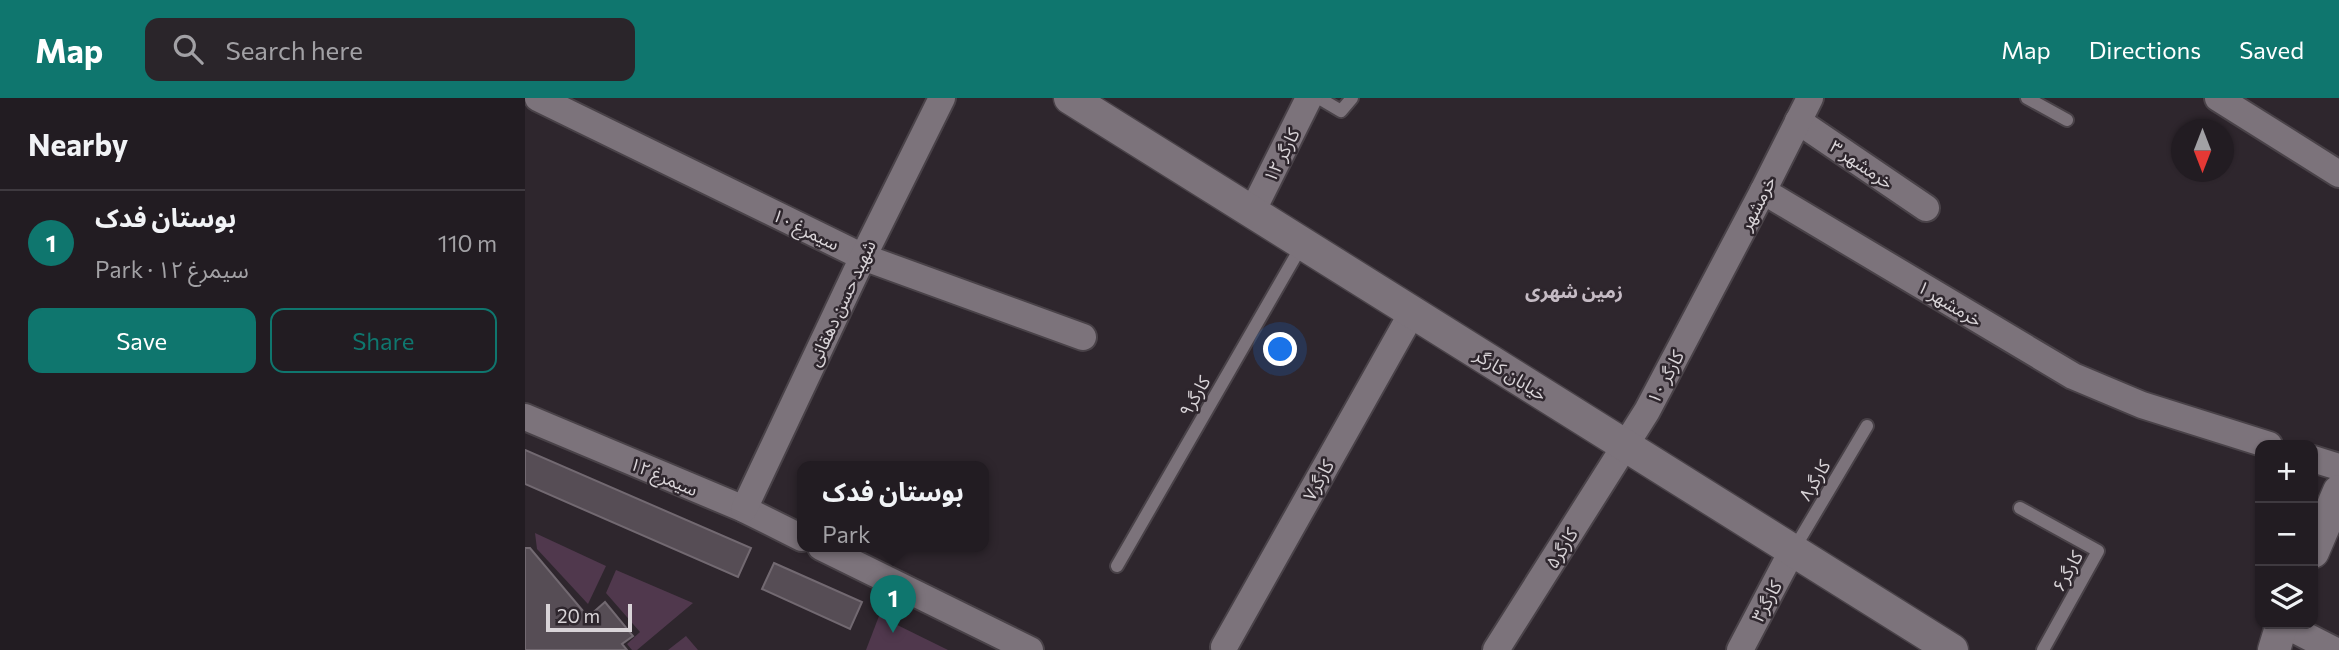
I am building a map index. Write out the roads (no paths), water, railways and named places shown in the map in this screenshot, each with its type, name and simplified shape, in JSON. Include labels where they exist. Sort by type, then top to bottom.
[{"type":"street","name":"سیمرغ ۱۰","points":[[538,98],[863,257],[1083,337]]},
{"type":"street","name":"شهید حسن دهقانی","points":[[744,509],[863,257],[942,98]]},
{"type":"street","name":"خیابان کارگر","points":[[1070,98],[1952,650]]},
{"type":"street","name":"کارگر ۱۲","points":[[1252,212],[1309,98]]},
{"type":"street","points":[[2218,98],[2339,174]]},
{"type":"street","name":"خرمشهر","points":[[1703,307],[1804,109]]},
{"type":"street","name":"خرمشهر ۳","points":[[1804,109],[1926,208]]},
{"type":"street","name":"خرمشهر ۱","points":[[1763,191],[2073,376],[2141,405],[2255,441]]},
{"type":"street","name":"کارگر ۱۰","points":[[1626,446],[1703,307]]},
{"type":"street","name":"کارگر۷","points":[[1224,647],[1412,313]]},
{"type":"street","name":"سیمرغ ۱۲","points":[[525,417],[744,509],[797,536]]},
{"type":"street","name":"کارگر۵","points":[[1496,650],[1626,446]]},
{"type":"street","points":[[2318,461],[2339,467]]},
{"type":"street","points":[[2318,540],[2339,491]]},
{"type":"street","name":"کارگر۳","points":[[1740,650],[1792,551]]},
{"type":"street","points":[[831,552],[1030,650]]},
{"type":"street","points":[[2274,650],[2281,629]]},
{"type":"street","points":[[2293,629],[2334,650]]},
{"type":"lane","points":[[1319,98],[1341,111],[1352,98]]},
{"type":"lane","points":[[2027,98],[2067,120]]},
{"type":"lane","name":"کارگر۹","points":[[1117,566],[1303,244]]},
{"type":"lane","name":"کارگر۸","points":[[1792,551],[1867,426]]},
{"type":"lane","name":"کارگر۶","points":[[2020,508],[2098,551],[2043,650]]},
{"type":"place","name":"بوستان فدک","points":[[893,633]]},
{"type":"district","name":"زمین شهری","points":[[1574,290]]}]
